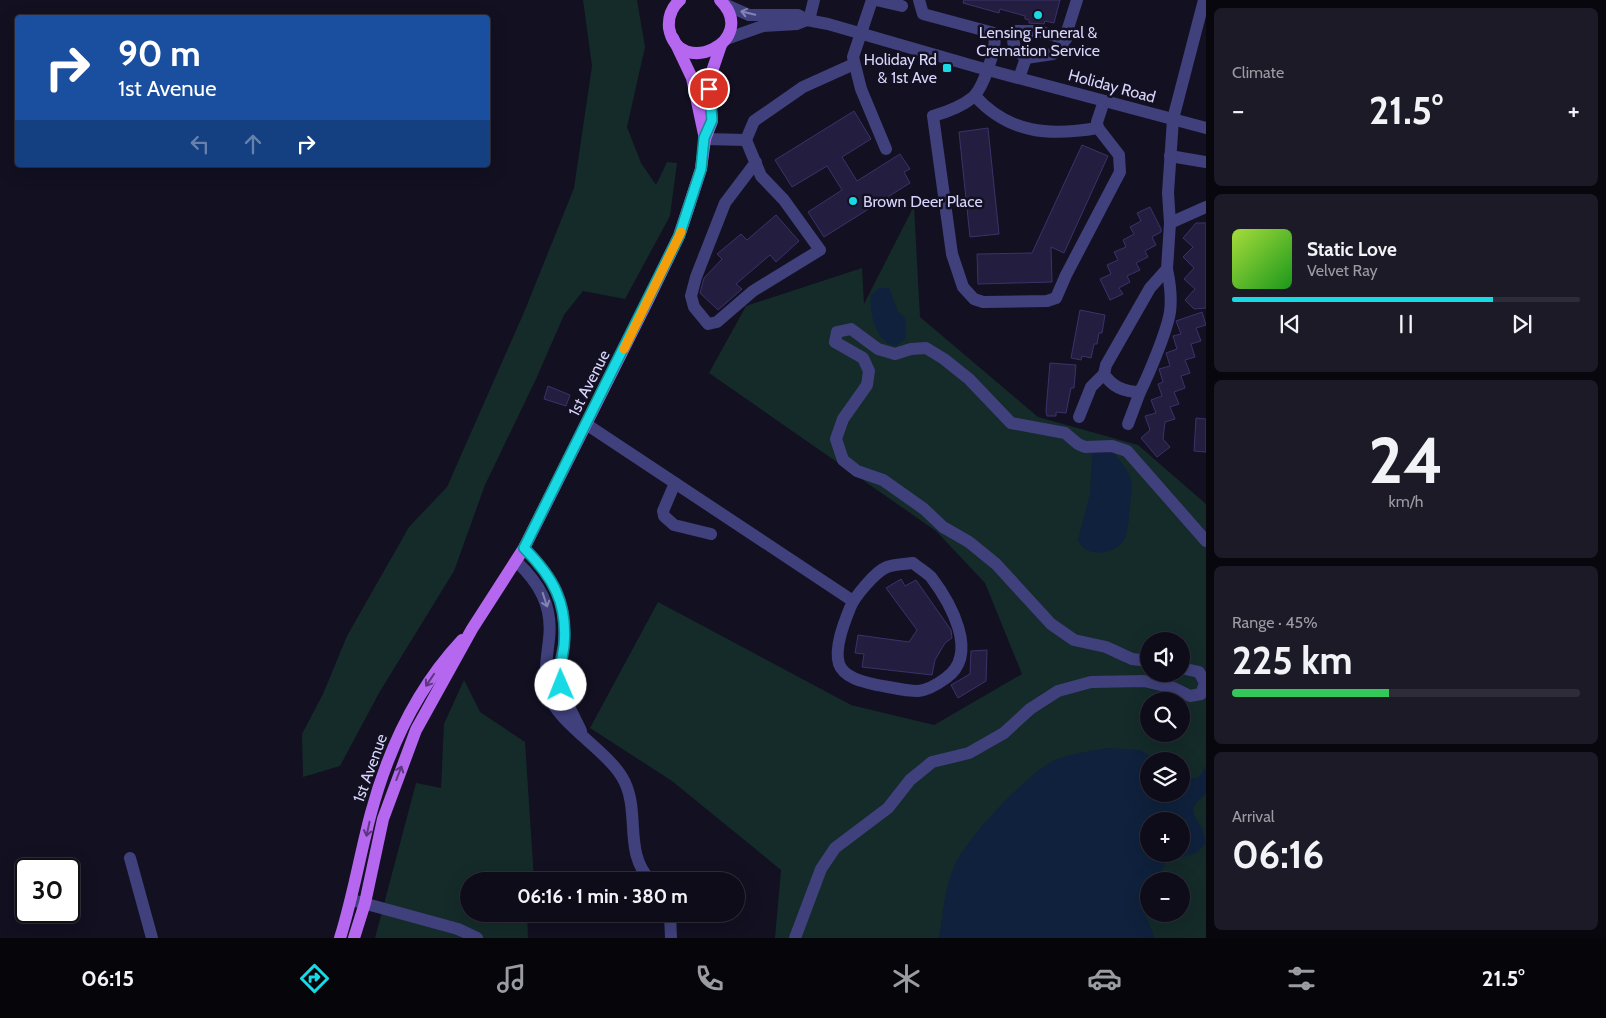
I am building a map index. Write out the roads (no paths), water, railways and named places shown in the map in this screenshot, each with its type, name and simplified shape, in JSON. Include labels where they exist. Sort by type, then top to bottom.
[{"type":"main road","points":[[677,1],[669,20],[673,38],[678,45],[695,53],[713,51],[723,42]]},
{"type":"main road","name":"1st Avenue","points":[[704,138],[712,120],[709,80],[730,21],[722,2]]},
{"type":"main road","name":"1st Avenue","points":[[354,938],[365,903],[383,819],[416,730],[472,629],[517,562],[679,236],[701,169],[704,138],[692,78],[673,38]]},
{"type":"main road","name":"1st Avenue","points":[[340,938],[352,900],[371,813],[389,760],[416,702],[431,677],[472,629]]},
{"type":"street","points":[[808,20],[814,0]]},
{"type":"street","points":[[872,0],[853,57],[861,89],[886,148]]},
{"type":"street","points":[[876,0],[902,6]]},
{"type":"street","points":[[919,0],[923,14],[994,33],[996,39],[988,70],[975,96],[953,109],[933,116],[952,254],[963,287],[974,299],[983,302],[1047,301],[1056,298],[1066,275],[1120,172],[1119,156],[1098,128],[1097,122],[1104,101]]},
{"type":"street","points":[[1026,58],[1053,54],[1062,47],[1077,0]]},
{"type":"street","points":[[1128,424],[1170,313],[1171,290],[1167,269],[1170,223],[1168,192],[1172,119],[1204,0]]},
{"type":"street","name":"Holiday Road","points":[[722,2],[749,15],[798,15],[808,20],[828,24],[861,35],[1206,128]]},
{"type":"street","name":"Holiday Road","points":[[723,42],[763,26],[797,24],[808,20]]},
{"type":"street","points":[[1026,58],[1014,47],[1012,40],[1016,31],[1038,31],[1066,39]]},
{"type":"street","points":[[1019,78],[1026,58]]},
{"type":"street","points":[[756,162],[725,204],[696,277],[691,296],[694,307],[708,324],[717,322],[753,291],[820,250],[784,200],[761,176],[756,162],[746,140],[754,121],[803,87],[854,64]]},
{"type":"street","points":[[975,96],[984,106],[1006,120],[1026,129],[1047,133],[1073,132],[1098,128]]},
{"type":"street","points":[[704,138],[746,140]]},
{"type":"street","points":[[1170,156],[1206,162]]},
{"type":"street","points":[[1170,223],[1206,207]]},
{"type":"street","points":[[1078,417],[1091,387],[1104,374],[1106,365],[1150,288],[1167,269]]},
{"type":"street","points":[[1140,659],[1106,647],[1074,640],[1051,624],[996,564],[970,542],[942,527],[924,509],[882,480],[857,471],[843,460],[836,439],[843,419],[867,385],[869,371],[863,358],[834,342],[837,332],[850,329],[878,349],[895,354],[911,349],[926,348],[944,359],[969,380],[1011,423],[1065,433],[1078,444],[1085,447],[1112,446],[1127,451],[1206,541]]},
{"type":"street","points":[[1104,374],[1110,383],[1118,388],[1127,392],[1140,392]]},
{"type":"street","points":[[586,424],[853,601]]},
{"type":"street","points":[[675,483],[663,511],[664,516],[674,525],[711,534]]},
{"type":"street","points":[[524,548],[542,566],[558,594],[564,631],[560,661],[561,685],[583,735]]},
{"type":"street","points":[[517,562],[534,578],[547,604],[550,636],[546,672],[549,697],[558,712],[615,767],[623,778],[632,807],[632,840],[635,854],[644,872]]},
{"type":"street","points":[[913,563],[930,576],[956,617],[960,647],[954,673],[928,688],[918,690],[865,682],[850,676],[839,664],[838,656],[842,633],[853,601],[882,569],[913,563]]},
{"type":"street","points":[[1148,682],[1174,688],[1190,696],[1201,694],[1205,683],[1199,672],[1190,670]]},
{"type":"street","points":[[795,938],[821,869],[835,848],[888,808],[910,780],[932,762],[969,753],[1004,733],[1030,709],[1058,690],[1091,682],[1140,681]]},
{"type":"street","points":[[130,858],[152,938]]},
{"type":"street","points":[[352,900],[458,929],[477,938]]},
{"type":"street","points":[[670,922],[671,938]]},
{"type":"water","points":[[879,288],[889,288],[898,312],[905,317],[906,338],[896,346],[883,340],[875,326],[871,310],[871,295]]},
{"type":"water","points":[[1112,450],[1130,475],[1131,499],[1125,539],[1115,549],[1101,553],[1087,550],[1078,540],[1090,494],[1092,452]]},
{"type":"water","points":[[1107,748],[1140,750],[1144,752],[1140,752],[1140,802],[1190,802],[1190,778],[1194,779],[1200,776],[1206,766],[1206,794],[1198,801],[1193,812],[1202,828],[1205,843],[1198,852],[1190,854],[1190,812],[1140,812],[1140,862],[1166,862],[1161,872],[1140,872],[1140,922],[1148,922],[1155,938],[939,938],[946,893],[951,876],[954,867],[970,841],[1026,781],[1051,762],[1071,755]]},
{"type":"place","name":"Lensing Funeral & Cremation Service","points":[[1038,15]]},
{"type":"place","name":"Holiday Rd & 1st Ave","points":[[947,68]]},
{"type":"place","name":"Brown Deer Place","points":[[853,201]]}]
